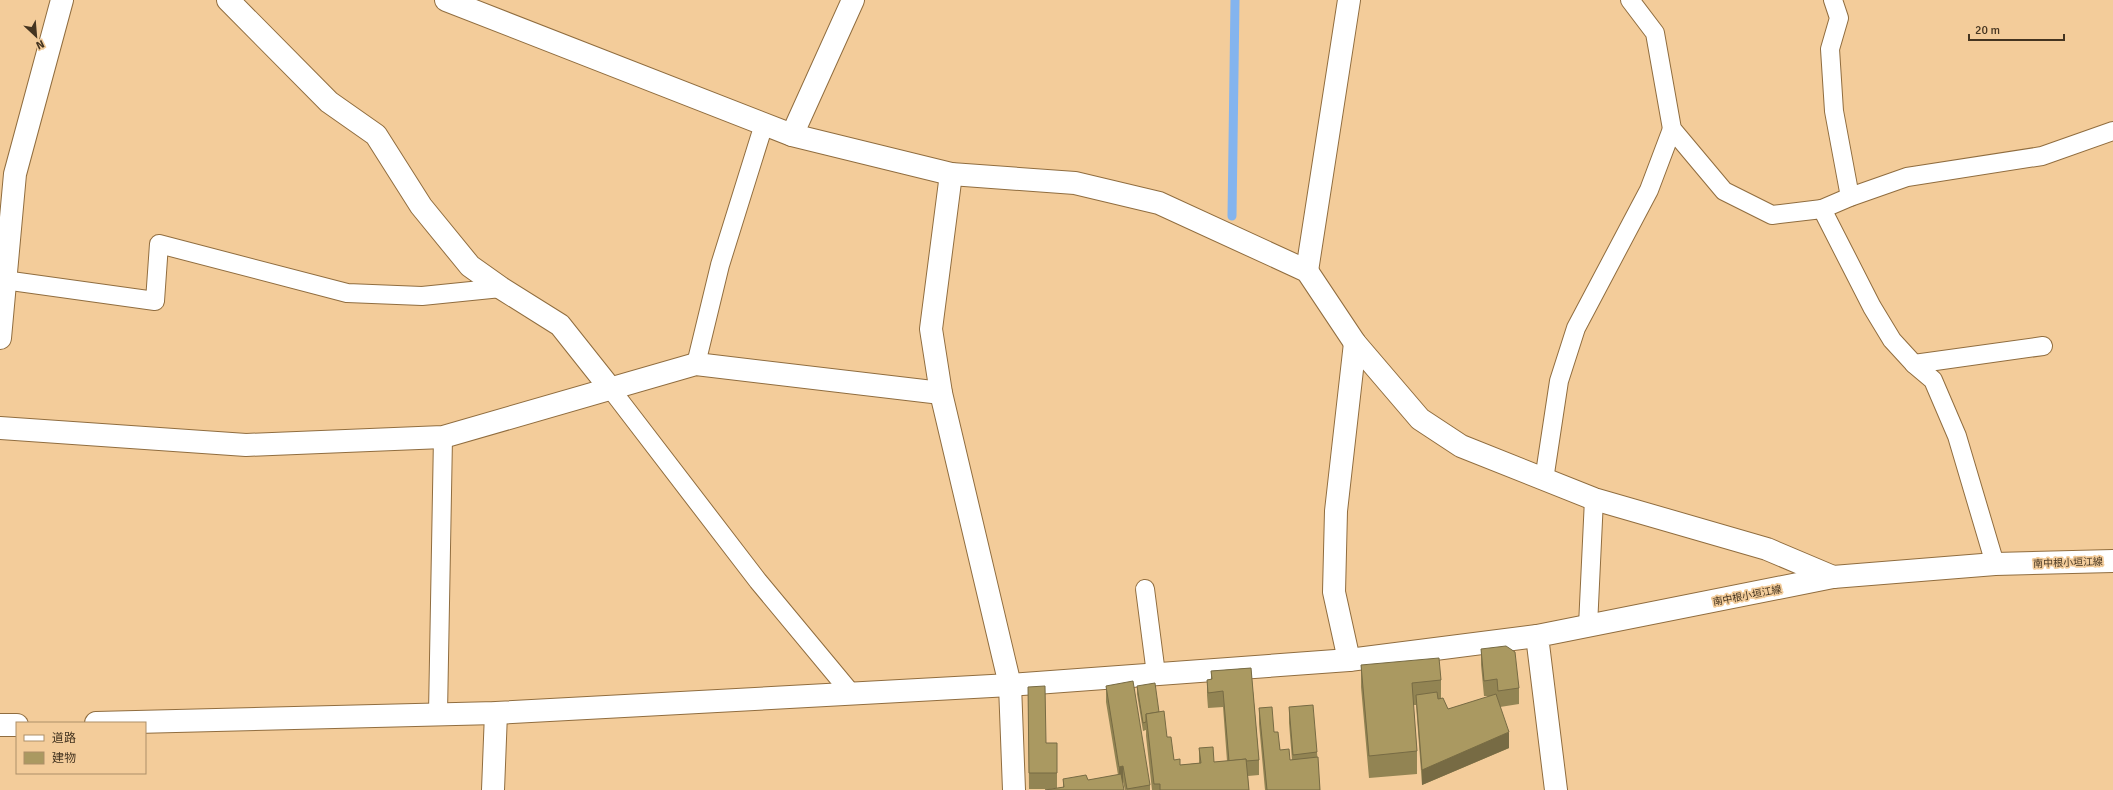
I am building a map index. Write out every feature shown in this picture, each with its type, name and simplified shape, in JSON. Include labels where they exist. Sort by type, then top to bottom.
[{"type":"street","points":[[0,330],[15,174],[62,0]]},
{"type":"street","points":[[228,0],[329,102],[376,135],[421,206],[470,266],[560,326],[610,388]]},
{"type":"street","points":[[446,0],[792,135],[951,174],[1075,182],[1159,203],[1307,271],[1355,343],[1420,419],[1461,446],[1594,499],[1767,549],[1833,577]]},
{"type":"street","points":[[792,135],[853,0]]},
{"type":"street","points":[[1307,271],[1349,0]]},
{"type":"street","points":[[951,174],[931,330],[941,393],[1010,685],[1014,790]]},
{"type":"street","points":[[1348,660],[1334,592],[1336,511],[1355,343]]},
{"type":"street","points":[[0,428],[246,445],[443,438],[696,364],[941,393]]},
{"type":"street","name":"南中根小垣江線","points":[[134,722],[496,713],[1010,685],[1348,660],[1537,636],[1833,577],[1995,564],[2113,561]]},
{"type":"street","points":[[1537,636],[1556,790]]},
{"type":"street","points":[[493,790],[496,713]]},
{"type":"street","points":[[0,726],[16,725]]},
{"type":"lane","points":[[1630,0],[1655,33],[1672,129],[1724,191],[1772,215],[1822,210],[1850,197],[1907,177],[2042,156],[2113,131]]},
{"type":"lane","points":[[1833,0],[1838,18],[1830,49],[1834,111],[1850,197]]},
{"type":"lane","points":[[696,364],[720,265],[764,124]]},
{"type":"lane","points":[[1544,480],[1559,381],[1576,328],[1649,190],[1672,129]]},
{"type":"lane","points":[[1822,210],[1872,307],[1892,340],[1914,364],[1933,380],[1957,436],[1995,564]]},
{"type":"lane","points":[[4,280],[154,301],[159,244],[347,293],[422,296],[501,288]]},
{"type":"lane","points":[[1914,364],[2043,346]]},
{"type":"lane","points":[[610,388],[758,581],[851,693]]},
{"type":"lane","points":[[438,714],[443,438]]},
{"type":"lane","points":[[1588,626],[1594,499]]},
{"type":"lane","points":[[1145,589],[1156,674]]},
{"type":"building","points":[[1506,646],[1515,652],[1519,688],[1498,691],[1497,679],[1484,681],[1481,649]]},
{"type":"building","points":[[1439,658],[1441,680],[1412,683],[1417,751],[1369,756],[1361,665]]},
{"type":"building","points":[[1251,668],[1259,760],[1246,761],[1246,759],[1229,761],[1223,691],[1208,693],[1207,680],[1212,679],[1211,671]]},
{"type":"building","points":[[1133,681],[1150,785],[1127,789],[1123,766],[1119,767],[1106,686]]},
{"type":"building","points":[[1155,683],[1159,712],[1146,714],[1146,722],[1143,723],[1137,686]]},
{"type":"building","points":[[1045,686],[1046,743],[1057,743],[1057,773],[1029,773],[1028,687]]},
{"type":"building","points":[[1437,692],[1438,699],[1443,698],[1448,709],[1496,694],[1509,732],[1422,770],[1416,695]]},
{"type":"building","points":[[1313,705],[1317,752],[1293,755],[1289,707]]},
{"type":"building","points":[[1272,707],[1274,732],[1278,732],[1280,750],[1289,749],[1290,760],[1318,757],[1320,790],[1267,790],[1259,708]]},
{"type":"building","points":[[1164,711],[1167,737],[1171,737],[1174,760],[1180,759],[1180,765],[1201,763],[1199,748],[1213,747],[1214,762],[1246,759],[1249,790],[1160,790],[1160,784],[1154,784],[1146,714]]},
{"type":"building","points":[[1121,774],[1124,790],[1045,790],[1064,787],[1063,779],[1086,775],[1088,780]]},
{"type":"waterway","points":[[1232,216],[1235,0]]}]
